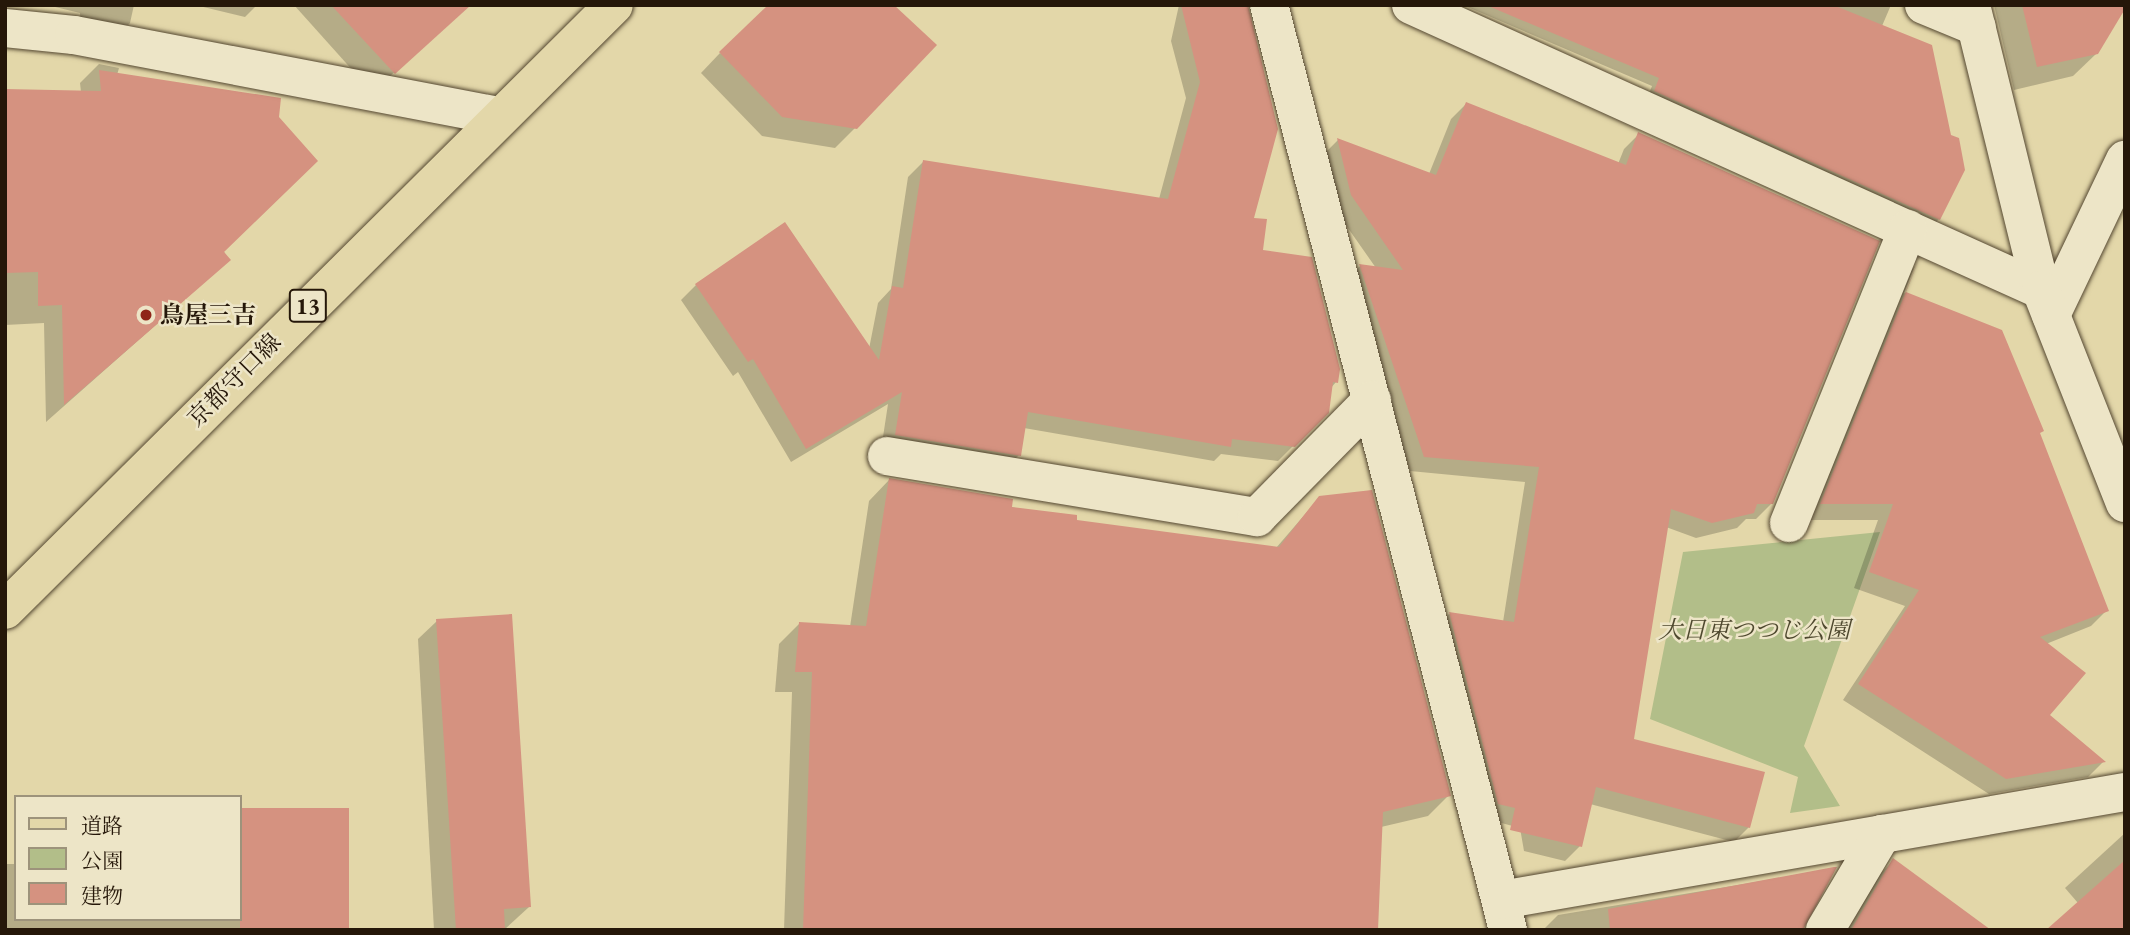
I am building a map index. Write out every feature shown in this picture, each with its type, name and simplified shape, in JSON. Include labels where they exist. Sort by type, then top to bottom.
[{"type":"main road","name":"京都守口線","points":[[5,610],[499,116],[614,5]]},
{"type":"street","points":[[1269,5],[1505,915],[1882,834],[2125,792]]},
{"type":"street","points":[[1924,5],[1974,16],[2046,303],[2125,503]]},
{"type":"street","points":[[1430,8],[1908,229],[2046,303]]},
{"type":"street","points":[[5,28],[74,35],[499,116]]},
{"type":"street","points":[[2046,303],[2125,160]]},
{"type":"street","points":[[1789,523],[1908,229]]},
{"type":"street","points":[[887,456],[1257,517],[1372,400]]},
{"type":"street","points":[[1825,930],[1882,834]]},
{"type":"green space","name":"大日東つつじ公園","points":[[1880,532],[1804,746],[1840,806],[1790,813],[1798,777],[1650,719],[1683,552]]},
{"type":"building","points":[[331,5],[471,5],[395,74]]},
{"type":"building","points":[[768,5],[894,5],[937,45],[857,129],[782,117],[719,52]]},
{"type":"building","points":[[1181,5],[1248,5],[1278,129],[1254,218],[1267,219],[1263,250],[1312,257],[1340,369],[1338,383],[1333,382],[1329,413],[1295,447],[1232,439],[1231,447],[1028,412],[1021,456],[895,435],[902,392],[806,449],[753,359],[748,362],[695,284],[785,222],[879,360],[892,286],[903,288],[923,160],[1168,199],[1200,82]]},
{"type":"building","points":[[1486,5],[1833,5],[1932,45],[1951,135],[1959,138],[1965,170],[1940,220],[1654,91],[1659,78]]},
{"type":"building","points":[[2022,5],[2125,5],[2125,9],[2098,54],[2037,67]]},
{"type":"building","points":[[99,70],[281,98],[279,117],[318,161],[224,252],[231,260],[64,405],[62,305],[38,306],[38,272],[5,273],[5,89],[101,91]]},
{"type":"building","points":[[1466,102],[1626,165],[1638,132],[1880,241],[1773,504],[1757,504],[1754,513],[1712,523],[1671,509],[1634,739],[1765,772],[1750,828],[1596,787],[1582,847],[1510,830],[1515,808],[1498,804],[1449,612],[1514,622],[1539,467],[1424,457],[1359,264],[1403,270],[1351,195],[1337,138],[1436,175]]},
{"type":"building","points":[[1919,259],[1906,292],[2002,330],[2044,431],[2040,433],[2109,611],[2040,637],[2086,673],[2050,715],[2106,762],[2006,779],[1858,684],[1919,590],[1869,572],[1893,504],[1820,504]]},
{"type":"building","points":[[889,478],[1013,499],[1012,507],[1077,515],[1077,520],[1279,547],[1319,496],[1372,490],[1451,796],[1383,812],[1378,930],[803,930],[812,672],[795,672],[799,622],[866,626]]},
{"type":"building","points":[[512,614],[531,907],[504,909],[505,930],[456,930],[436,619]]},
{"type":"building","points":[[242,808],[349,808],[349,930],[240,930]]},
{"type":"building","points":[[1893,858],[1991,930],[1851,930]]},
{"type":"building","points":[[2125,860],[2125,930],[2046,930]]},
{"type":"building","points":[[1837,867],[1803,930],[1610,930],[1608,909]]},
{"type":"place","name":"鳥屋三吉","points":[[146,315]]}]
